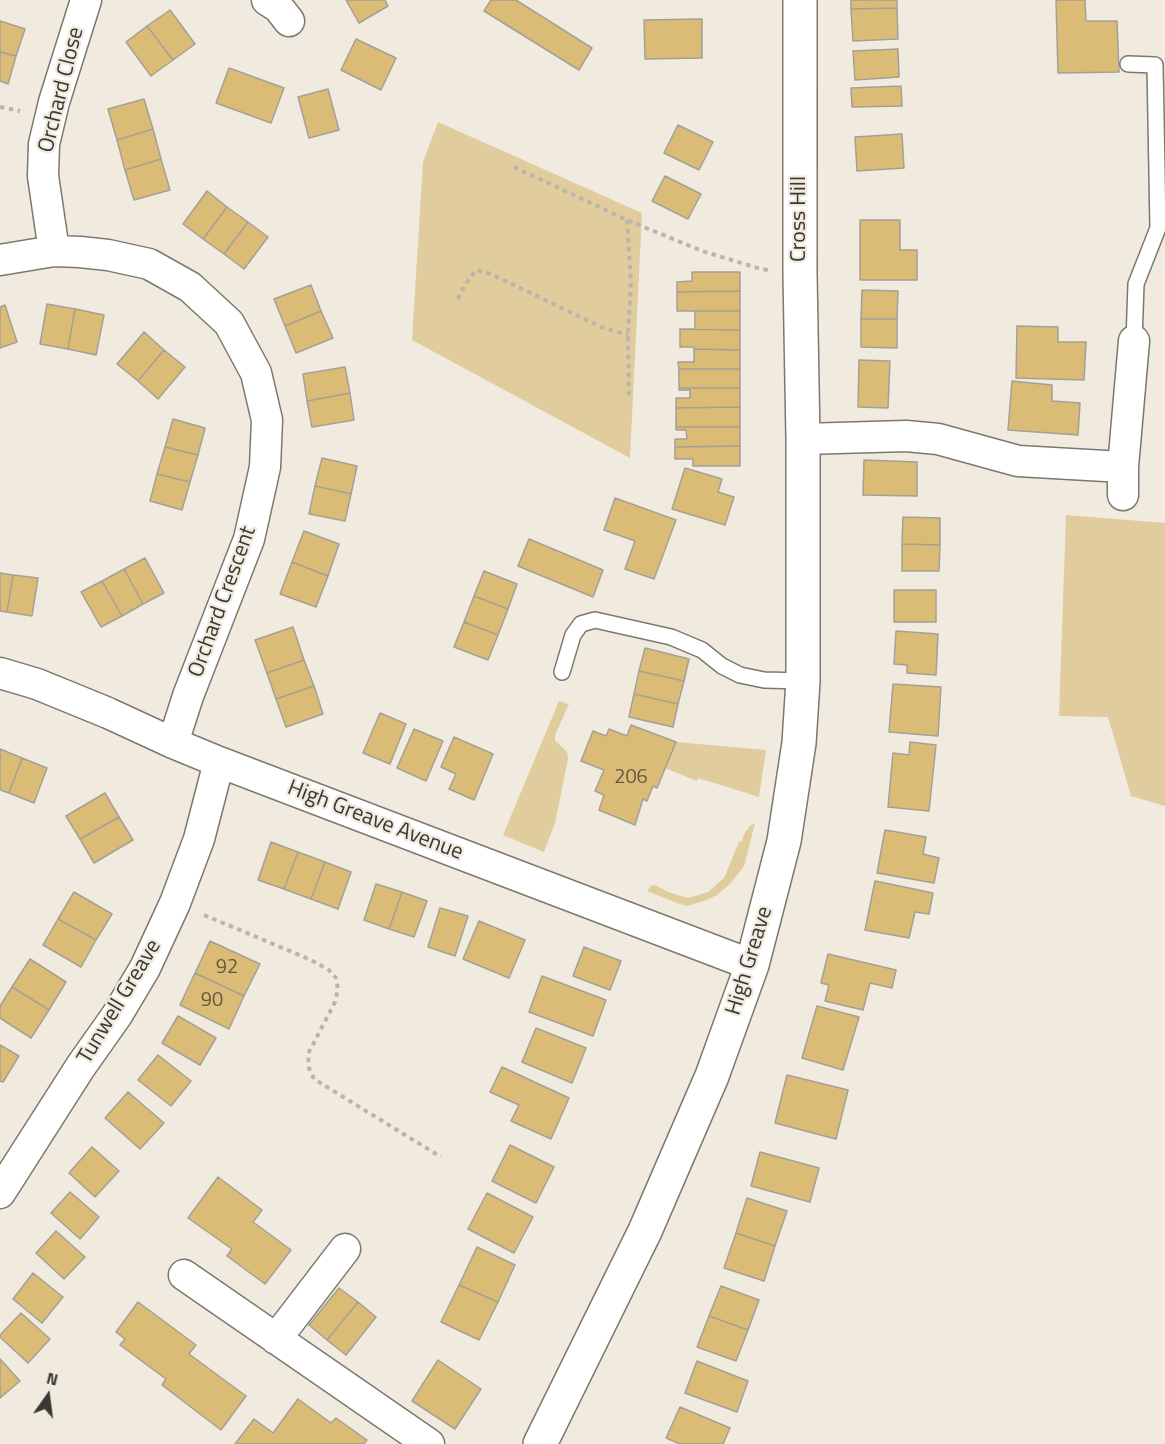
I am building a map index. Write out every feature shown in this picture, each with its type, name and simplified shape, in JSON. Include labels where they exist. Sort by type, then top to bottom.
[{"type":"main road","name":"Cross Hill","points":[[800,0],[800,274],[803,439]]},
{"type":"main road","name":"High Greave","points":[[540,1444],[645,1231],[712,1076],[752,965],[784,841],[799,743],[803,681],[803,439]]},
{"type":"street","name":"Orchard Close","points":[[54,251],[43,176],[44,144],[54,102],[86,0]]},
{"type":"street","points":[[267,0],[278,7],[289,21]]},
{"type":"street","name":"Orchard Crescent","points":[[0,260],[54,251],[108,255],[149,264],[190,287],[229,323],[256,373],[267,420],[265,467],[249,538],[188,696],[173,743]]},
{"type":"street","points":[[803,439],[906,436],[938,439],[1018,461],[1123,481],[1134,341]]},
{"type":"street","name":"High Greave Avenue","points":[[0,674],[37,684],[219,762],[752,965]]},
{"type":"street","name":"Tunwell Greave","points":[[0,1192],[146,968],[175,903],[199,839],[219,762]]},
{"type":"street","points":[[276,1339],[345,1249]]},
{"type":"street","points":[[184,1275],[429,1444]]},
{"type":"lane","points":[[1128,64],[1155,65],[1158,228],[1136,284],[1134,341]]},
{"type":"lane","points":[[562,672],[573,635],[581,624],[595,620],[671,637],[702,650],[722,666],[740,675],[764,680],[803,681]]},
{"type":"path","points":[[514,167],[627,220],[702,251],[761,269],[800,274]]},
{"type":"path","points":[[627,220],[631,282],[628,399]]},
{"type":"path","points":[[458,299],[476,270],[491,274],[601,327],[628,335]]},
{"type":"path","points":[[175,903],[311,960],[329,970],[336,978],[338,990],[335,1002],[308,1054],[309,1068],[314,1079],[441,1157]]},
{"type":"shaded area","points":[[438,122],[642,213],[630,458],[412,340],[423,162]]},
{"type":"shaded area","points":[[1066,515],[1165,523],[1165,806],[1131,796],[1108,717],[1059,716]]},
{"type":"shaded area","points":[[559,701],[569,704],[555,735],[555,740],[567,752],[568,759],[555,823],[544,852],[503,835]]},
{"type":"shaded area","points":[[676,742],[766,750],[759,797],[698,778],[697,781],[665,768]]},
{"type":"shaded area","points":[[755,823],[744,866],[731,883],[717,895],[687,906],[647,891],[655,885],[688,898],[708,892],[724,878],[739,842],[742,841],[750,826]]},
{"type":"building","points":[[346,0],[385,0],[388,6],[359,23]]},
{"type":"building","points":[[491,0],[516,0],[592,48],[579,70],[484,11]]},
{"type":"building","points":[[851,0],[897,0],[897,8],[851,9]]},
{"type":"building","points":[[1056,0],[1085,0],[1086,21],[1117,21],[1119,72],[1058,73]]},
{"type":"building","points":[[897,8],[898,39],[853,41],[851,9]]},
{"type":"building","points":[[170,10],[195,44],[173,60],[147,26]]},
{"type":"building","points":[[702,19],[702,58],[645,59],[644,20]]},
{"type":"building","points":[[0,21],[25,29],[16,56],[0,52]]},
{"type":"building","points":[[147,26],[173,60],[151,76],[126,42]]},
{"type":"building","points":[[356,39],[396,58],[381,90],[341,70]]},
{"type":"building","points":[[898,49],[899,77],[855,80],[853,51]]},
{"type":"building","points":[[0,52],[16,56],[8,84],[0,81]]},
{"type":"building","points":[[229,68],[284,88],[271,123],[216,103]]},
{"type":"building","points":[[901,86],[902,106],[852,107],[851,88]]},
{"type":"building","points":[[328,89],[339,130],[309,138],[298,97]]},
{"type":"building","points":[[144,99],[153,129],[117,140],[108,109]]},
{"type":"building","points":[[678,125],[713,142],[699,170],[664,153]]},
{"type":"building","points":[[153,129],[161,159],[125,170],[117,140]]},
{"type":"building","points":[[902,134],[904,168],[857,171],[855,137]]},
{"type":"building","points":[[161,159],[170,190],[134,200],[125,170]]},
{"type":"building","points":[[665,176],[701,194],[688,219],[652,201]]},
{"type":"building","points":[[207,191],[227,207],[203,239],[183,224]]},
{"type":"building","points":[[227,207],[248,222],[224,254],[203,239]]},
{"type":"building","points":[[860,220],[900,220],[900,250],[917,250],[917,280],[860,280]]},
{"type":"building","points":[[248,222],[268,237],[244,269],[224,254]]},
{"type":"building","points":[[692,272],[740,272],[740,291],[677,292],[677,282],[692,281]]},
{"type":"building","points":[[311,285],[321,311],[285,326],[274,299]]},
{"type":"building","points":[[862,290],[898,291],[897,319],[861,319]]},
{"type":"building","points":[[740,291],[740,311],[677,311],[677,292]]},
{"type":"building","points":[[47,304],[75,309],[68,349],[40,344]]},
{"type":"building","points":[[5,305],[17,342],[0,348],[0,307]]},
{"type":"building","points":[[75,309],[104,315],[96,355],[68,349]]},
{"type":"building","points":[[321,311],[333,338],[296,353],[285,326]]},
{"type":"building","points":[[695,311],[740,311],[740,330],[680,329],[695,329]]},
{"type":"building","points":[[861,319],[897,319],[897,348],[861,347]]},
{"type":"building","points":[[1017,326],[1058,327],[1058,342],[1086,342],[1084,380],[1016,378]]},
{"type":"building","points":[[680,329],[740,330],[740,350],[680,347]]},
{"type":"building","points":[[144,332],[164,350],[138,381],[117,364]]},
{"type":"building","points":[[694,349],[740,350],[740,369],[679,369],[678,362],[694,362]]},
{"type":"building","points":[[164,350],[185,367],[158,399],[138,381]]},
{"type":"building","points":[[859,360],[890,361],[888,408],[858,407]]},
{"type":"building","points":[[345,367],[350,393],[307,401],[303,374]]},
{"type":"building","points":[[679,369],[740,369],[740,388],[679,388]]},
{"type":"building","points":[[1012,381],[1052,385],[1052,401],[1080,403],[1078,435],[1008,430]]},
{"type":"building","points":[[679,388],[740,388],[740,407],[676,408],[676,398],[690,398],[690,390],[679,390]]},
{"type":"building","points":[[350,393],[354,420],[312,427],[307,401]]},
{"type":"building","points":[[740,407],[740,427],[676,427],[676,408]]},
{"type":"building","points":[[173,419],[205,428],[198,455],[165,447]]},
{"type":"building","points":[[676,427],[740,427],[740,446],[675,447],[675,439],[687,439],[686,430],[676,430]]},
{"type":"building","points":[[740,446],[740,466],[693,466],[693,459],[675,459],[675,447]]},
{"type":"building","points":[[165,447],[198,455],[190,482],[157,474]]},
{"type":"building","points":[[322,458],[357,466],[351,494],[315,486]]},
{"type":"building","points":[[864,460],[917,462],[917,496],[863,495]]},
{"type":"building","points":[[685,468],[722,479],[718,492],[734,497],[725,525],[672,509]]},
{"type":"building","points":[[157,474],[190,482],[182,510],[150,501]]},
{"type":"building","points":[[315,486],[351,494],[345,521],[309,514]]},
{"type":"building","points":[[615,498],[676,520],[654,579],[625,569],[635,541],[604,530]]},
{"type":"building","points":[[903,517],[940,518],[940,545],[902,544]]},
{"type":"building","points":[[304,531],[339,544],[328,576],[292,562]]},
{"type":"building","points":[[529,539],[603,570],[593,597],[518,566]]},
{"type":"building","points":[[902,544],[940,545],[939,571],[902,571]]},
{"type":"building","points":[[145,558],[164,593],[143,604],[124,569]]},
{"type":"building","points":[[292,562],[328,576],[316,607],[280,594]]},
{"type":"building","points":[[124,569],[143,604],[122,616],[102,581]]},
{"type":"building","points":[[484,571],[517,584],[508,609],[474,596]]},
{"type":"building","points":[[0,573],[13,575],[7,612],[0,611]]},
{"type":"building","points":[[13,575],[38,578],[32,616],[7,612]]},
{"type":"building","points":[[102,581],[122,616],[101,627],[81,592]]},
{"type":"building","points":[[894,590],[936,590],[936,622],[894,622]]},
{"type":"building","points":[[474,596],[508,609],[498,635],[464,622]]},
{"type":"building","points":[[464,622],[498,635],[488,660],[454,647]]},
{"type":"building","points":[[293,627],[304,660],[267,673],[255,640]]},
{"type":"building","points":[[896,631],[938,634],[936,675],[907,673],[907,665],[894,664]]},
{"type":"building","points":[[645,648],[689,659],[684,681],[639,671]]},
{"type":"building","points":[[304,660],[314,686],[276,699],[267,673]]},
{"type":"building","points":[[639,671],[684,681],[678,704],[634,694]]},
{"type":"building","points":[[893,684],[941,687],[938,736],[889,732]]},
{"type":"building","points":[[314,686],[323,714],[286,727],[276,699]]},
{"type":"building","points":[[634,694],[678,704],[673,727],[629,717]]},
{"type":"building","points":[[380,713],[406,724],[390,764],[363,753]]},
{"type":"building","points":[[631,725],[676,742],[657,788],[653,786],[647,801],[643,799],[635,825],[599,810],[604,795],[595,791],[604,770],[581,761],[593,731],[606,736],[609,729],[627,736]]},
{"type":"building","points":[[414,729],[443,741],[426,781],[397,768]]},
{"type":"building","points":[[454,737],[493,754],[474,800],[449,789],[456,774],[441,767]]},
{"type":"building","points":[[910,742],[936,745],[929,811],[888,807],[893,753],[909,755]]},
{"type":"building","points":[[0,749],[22,758],[9,793],[0,790]]},
{"type":"building","points":[[22,758],[47,768],[34,803],[9,793]]},
{"type":"building","points":[[105,793],[119,817],[80,839],[66,816]]},
{"type":"building","points":[[119,817],[133,840],[94,863],[80,839]]},
{"type":"building","points":[[885,830],[926,837],[923,854],[939,858],[934,883],[877,873]]},
{"type":"building","points":[[271,842],[298,852],[284,889],[258,880]]},
{"type":"building","points":[[298,852],[325,862],[311,899],[284,889]]},
{"type":"building","points":[[325,862],[351,872],[338,909],[311,899]]},
{"type":"building","points":[[875,881],[933,893],[929,914],[915,912],[909,938],[865,930]]},
{"type":"building","points":[[376,884],[402,892],[389,929],[364,920]]},
{"type":"building","points":[[74,892],[112,914],[96,940],[58,919]]},
{"type":"building","points":[[402,892],[427,901],[414,937],[389,929]]},
{"type":"building","points":[[440,908],[468,916],[455,956],[428,947]]},
{"type":"building","points":[[58,919],[96,940],[81,967],[43,945]]},
{"type":"building","points":[[479,921],[525,940],[509,978],[463,959]]},
{"type":"building","points":[[210,941],[260,964],[244,996],[195,973]]},
{"type":"building","points":[[584,947],[621,961],[610,990],[573,976]]},
{"type":"building","points":[[828,954],[896,970],[892,988],[870,983],[863,1010],[825,1001],[829,985],[821,983]]},
{"type":"building","points":[[30,959],[66,982],[49,1010],[12,987]]},
{"type":"building","points":[[195,973],[244,996],[229,1029],[180,1005]]},
{"type":"building","points":[[542,976],[606,1000],[593,1036],[529,1012]]},
{"type":"building","points":[[12,987],[49,1010],[31,1038],[0,1018],[0,1006]]},
{"type":"building","points":[[817,1006],[859,1017],[843,1070],[802,1058]]},
{"type":"building","points":[[178,1016],[216,1038],[200,1065],[162,1043]]},
{"type":"building","points":[[536,1028],[586,1048],[572,1083],[522,1062]]},
{"type":"building","points":[[0,1045],[19,1056],[3,1082],[0,1081]]},
{"type":"building","points":[[158,1055],[191,1081],[171,1106],[138,1080]]},
{"type":"building","points":[[502,1067],[569,1098],[551,1139],[511,1121],[519,1105],[490,1092]]},
{"type":"building","points":[[787,1075],[848,1090],[836,1139],[775,1123]]},
{"type":"building","points":[[128,1092],[164,1123],[140,1149],[105,1118]]},
{"type":"building","points":[[510,1145],[554,1167],[536,1203],[492,1181]]},
{"type":"building","points":[[92,1147],[119,1171],[95,1197],[69,1173]]},
{"type":"building","points":[[760,1152],[819,1168],[810,1202],[751,1186]]},
{"type":"building","points":[[218,1177],[262,1210],[253,1222],[291,1250],[265,1284],[227,1256],[232,1249],[188,1218]]},
{"type":"building","points":[[70,1192],[99,1217],[80,1239],[51,1213]]},
{"type":"building","points":[[487,1193],[533,1217],[514,1253],[468,1229]]},
{"type":"building","points":[[747,1198],[787,1211],[775,1246],[736,1233]]},
{"type":"building","points":[[56,1231],[85,1257],[64,1279],[36,1253]]},
{"type":"building","points":[[736,1233],[775,1246],[764,1281],[724,1268]]},
{"type":"building","points":[[477,1247],[515,1265],[498,1302],[459,1285]]},
{"type":"building","points":[[33,1273],[63,1297],[42,1323],[13,1299]]},
{"type":"building","points":[[459,1285],[498,1302],[479,1340],[441,1322]]},
{"type":"building","points":[[721,1286],[759,1300],[748,1330],[709,1316]]},
{"type":"building","points":[[339,1288],[358,1302],[327,1340],[309,1325]]},
{"type":"building","points":[[138,1302],[196,1345],[189,1354],[246,1396],[221,1430],[162,1385],[166,1379],[120,1345],[125,1339],[116,1332]]},
{"type":"building","points":[[358,1302],[376,1317],[346,1355],[327,1340]]},
{"type":"building","points":[[21,1313],[50,1339],[28,1363],[0,1337]]},
{"type":"building","points":[[709,1316],[748,1330],[736,1361],[697,1347]]},
{"type":"building","points":[[0,1359],[20,1381],[0,1398]]},
{"type":"building","points":[[438,1360],[481,1389],[455,1429],[412,1401]]},
{"type":"building","points":[[697,1361],[748,1381],[737,1412],[685,1393]]},
{"type":"building","points":[[298,1399],[331,1423],[336,1418],[367,1440],[364,1444],[235,1444],[254,1419],[273,1433]]},
{"type":"building","points":[[680,1407],[730,1428],[723,1444],[680,1444],[666,1438]]}]
